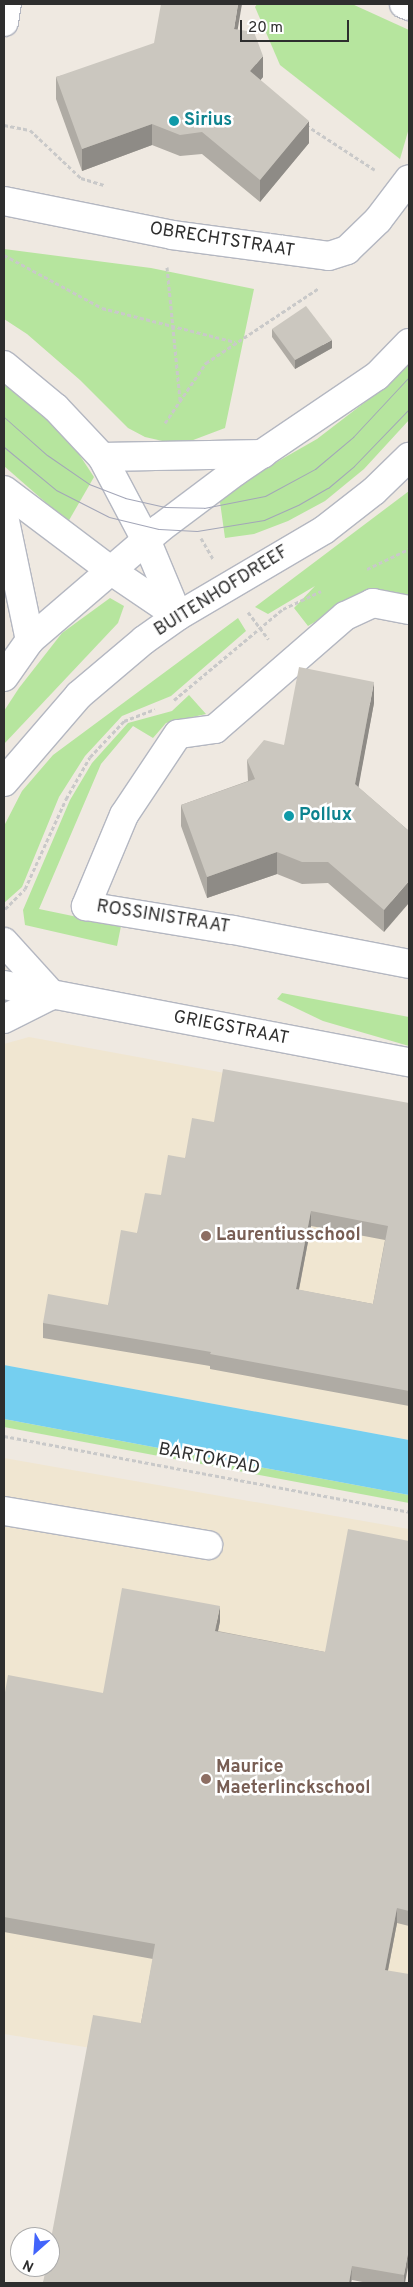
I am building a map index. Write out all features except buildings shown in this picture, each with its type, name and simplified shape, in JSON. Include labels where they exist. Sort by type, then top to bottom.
[{"type":"street","points":[[4,22],[7,4]]},
{"type":"street","points":[[404,4],[409,6]]},
{"type":"street","points":[[329,256],[347,250],[378,220],[406,183]]},
{"type":"street","name":"OBRECHTSTRAAT","points":[[4,201],[172,235],[329,256]]},
{"type":"street","points":[[4,677],[30,640],[193,503],[377,376],[409,343]]},
{"type":"street","points":[[4,365],[56,408],[102,457],[147,542],[178,616]]},
{"type":"street","points":[[102,457],[161,454],[263,454]]},
{"type":"street","name":"BUITENHOFDREEF","points":[[4,782],[79,695],[178,616],[324,530],[374,491],[409,457]]},
{"type":"street","points":[[4,490],[113,572],[178,616]]},
{"type":"street","points":[[4,516],[30,640]]},
{"type":"street","name":"ROSSINISTRAAT","points":[[409,610],[374,603],[345,616],[215,729],[178,734],[124,815],[86,906],[409,964]]},
{"type":"street","points":[[4,942],[52,995],[4,1019]]},
{"type":"street","name":"GRIEGSTRAAT","points":[[4,985],[409,1062]]},
{"type":"street","points":[[4,1511],[208,1545]]},
{"type":"path","points":[[304,124],[406,183]]},
{"type":"path","points":[[4,125],[30,130]]},
{"type":"path","points":[[172,235],[166,276],[180,401]]},
{"type":"path","points":[[4,255],[102,308],[170,323],[236,342]]},
{"type":"path","points":[[161,454],[161,429],[206,363],[333,279],[329,256]]},
{"type":"path","name":"BARTOKPAD","points":[[4,1436],[409,1512]]},
{"type":"shaded area","name":"Laurentiusschool","points":[[29,1037],[409,1107],[409,1440],[4,1365],[4,1044]]},
{"type":"shaded area","name":"Maurice Maeterlinckschool","points":[[4,1458],[409,1529],[409,2099],[4,2034]]},
{"type":"green space","points":[[257,4],[352,4],[409,30],[409,128],[400,159],[280,65],[255,7]]},
{"type":"green space","points":[[4,249],[151,268],[254,289],[225,428],[180,445],[145,437],[128,428],[80,380],[27,334],[4,319]]},
{"type":"green space","points":[[409,361],[409,420],[364,469],[325,501],[288,521],[254,534],[225,538],[219,495],[317,439],[373,396]]},
{"type":"green space","points":[[4,382],[42,413],[71,442],[94,477],[68,522],[4,466]]},
{"type":"green space","points":[[409,491],[409,595],[371,589],[308,626],[294,608],[315,586],[268,614],[255,607]]},
{"type":"green space","points":[[110,598],[124,606],[118,623],[4,744],[4,711],[19,688],[62,633]]},
{"type":"green space","points":[[238,618],[246,631],[171,696],[122,716],[85,756],[59,797],[22,887],[4,903],[4,826],[22,791],[53,755]]},
{"type":"green space","points":[[189,695],[206,714],[166,723],[153,738],[133,726],[101,764],[39,909],[121,926],[117,946],[25,925],[23,910],[70,800],[92,763],[128,723],[172,711]]},
{"type":"green space","points":[[282,993],[409,1017],[409,1046],[323,1021],[277,999]]},
{"type":"green space","points":[[4,1419],[409,1495],[409,1503],[4,1427]]},
{"type":"water","points":[[4,1365],[409,1440],[409,1495],[4,1419]]},
{"type":"tram line","points":[[4,417],[47,455],[89,484],[125,498],[165,507],[204,508],[265,496],[315,469],[353,437],[409,377]]},
{"type":"tram line","points":[[4,447],[56,490],[109,517],[159,529],[197,531],[264,520],[298,505],[328,488],[354,466],[409,409]]},
{"type":"place","name":"Sirius","points":[[174,121]]},
{"type":"place","name":"Pollux","points":[[289,816]]},
{"type":"place","name":"Laurentiusschool","points":[[206,1236]]},
{"type":"place","name":"Maurice Maeterlinckschool","points":[[206,1779]]}]
